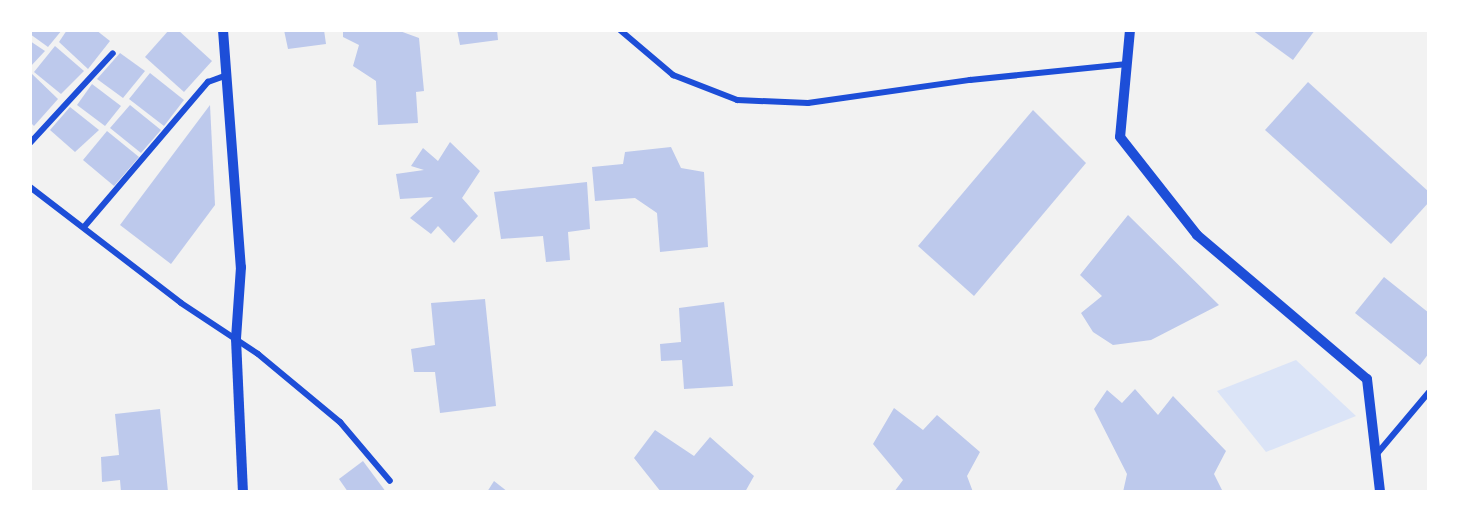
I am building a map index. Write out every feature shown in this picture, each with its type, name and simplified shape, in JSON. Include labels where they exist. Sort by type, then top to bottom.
[{"type":"street","points":[[223,30],[241,267],[236,339],[243,492]]},
{"type":"street","points":[[620,30],[673,75],[736,100],[808,103],[970,80],[1127,64]]},
{"type":"street","points":[[1130,30],[1120,137],[1197,235],[1367,379],[1380,492]]},
{"type":"street","points":[[30,143],[113,53]]},
{"type":"street","points":[[84,227],[208,82],[226,75]]},
{"type":"street","points":[[30,187],[181,303],[236,339],[340,422],[390,481]]},
{"type":"street","points":[[1376,455],[1429,392]]},
{"type":"shaded area","points":[[1296,360],[1356,416],[1266,452],[1217,391]]},
{"type":"building","points":[[30,30],[62,30],[48,47],[30,34]]},
{"type":"building","points":[[67,30],[96,30],[110,41],[88,69],[59,42]]},
{"type":"building","points":[[169,30],[178,30],[212,61],[184,92],[145,57]]},
{"type":"building","points":[[284,30],[324,30],[326,44],[288,49]]},
{"type":"building","points":[[343,30],[397,30],[419,38],[424,91],[416,92],[418,123],[378,125],[376,81],[353,66],[359,45],[343,37]]},
{"type":"building","points":[[457,30],[497,30],[498,40],[460,45]]},
{"type":"building","points":[[1252,30],[1315,30],[1293,60]]},
{"type":"building","points":[[30,41],[45,51],[30,67]]},
{"type":"building","points":[[55,46],[84,71],[61,94],[34,72]]},
{"type":"building","points":[[120,53],[145,71],[123,98],[97,79]]},
{"type":"building","points":[[30,72],[58,99],[34,126],[30,122]]},
{"type":"building","points":[[150,73],[184,100],[164,126],[129,99]]},
{"type":"building","points":[[1308,82],[1429,192],[1429,202],[1391,244],[1265,130]]},
{"type":"building","points":[[92,84],[121,106],[105,126],[77,105]]},
{"type":"building","points":[[130,105],[161,130],[141,153],[110,128]]},
{"type":"building","points":[[210,105],[215,205],[171,264],[120,225]]},
{"type":"building","points":[[70,107],[99,130],[75,152],[50,130]]},
{"type":"building","points":[[1033,110],[1086,163],[974,296],[918,246]]},
{"type":"building","points":[[107,131],[139,157],[114,186],[83,160]]},
{"type":"building","points":[[450,142],[480,171],[462,198],[478,216],[454,243],[438,226],[431,234],[410,218],[433,197],[400,199],[396,174],[424,170],[411,166],[423,148],[438,161]]},
{"type":"building","points":[[671,147],[681,168],[704,172],[708,247],[660,252],[657,213],[635,198],[595,201],[592,167],[623,164],[625,152]]},
{"type":"building","points":[[587,182],[590,229],[568,232],[570,260],[546,262],[543,236],[501,239],[494,192]]},
{"type":"building","points":[[1128,215],[1219,305],[1151,340],[1113,345],[1093,332],[1081,313],[1102,296],[1080,275]]},
{"type":"building","points":[[1384,277],[1429,313],[1429,353],[1420,365],[1355,313]]},
{"type":"building","points":[[485,299],[496,406],[440,413],[435,372],[414,372],[411,349],[435,345],[431,303]]},
{"type":"building","points":[[724,302],[733,386],[684,389],[682,360],[661,361],[660,344],[681,342],[679,308]]},
{"type":"building","points":[[1135,389],[1158,415],[1173,396],[1226,451],[1214,474],[1223,492],[1123,492],[1127,474],[1094,409],[1107,390],[1122,403]]},
{"type":"building","points":[[894,408],[923,430],[937,415],[980,452],[967,476],[973,492],[894,492],[903,480],[873,444]]},
{"type":"building","points":[[160,409],[168,492],[121,492],[120,480],[102,482],[101,457],[119,455],[115,414]]},
{"type":"building","points":[[655,430],[694,456],[710,437],[754,476],[745,492],[661,492],[634,458]]},
{"type":"building","points":[[363,461],[386,492],[348,492],[339,479]]},
{"type":"building","points":[[494,481],[508,492],[487,492]]}]
